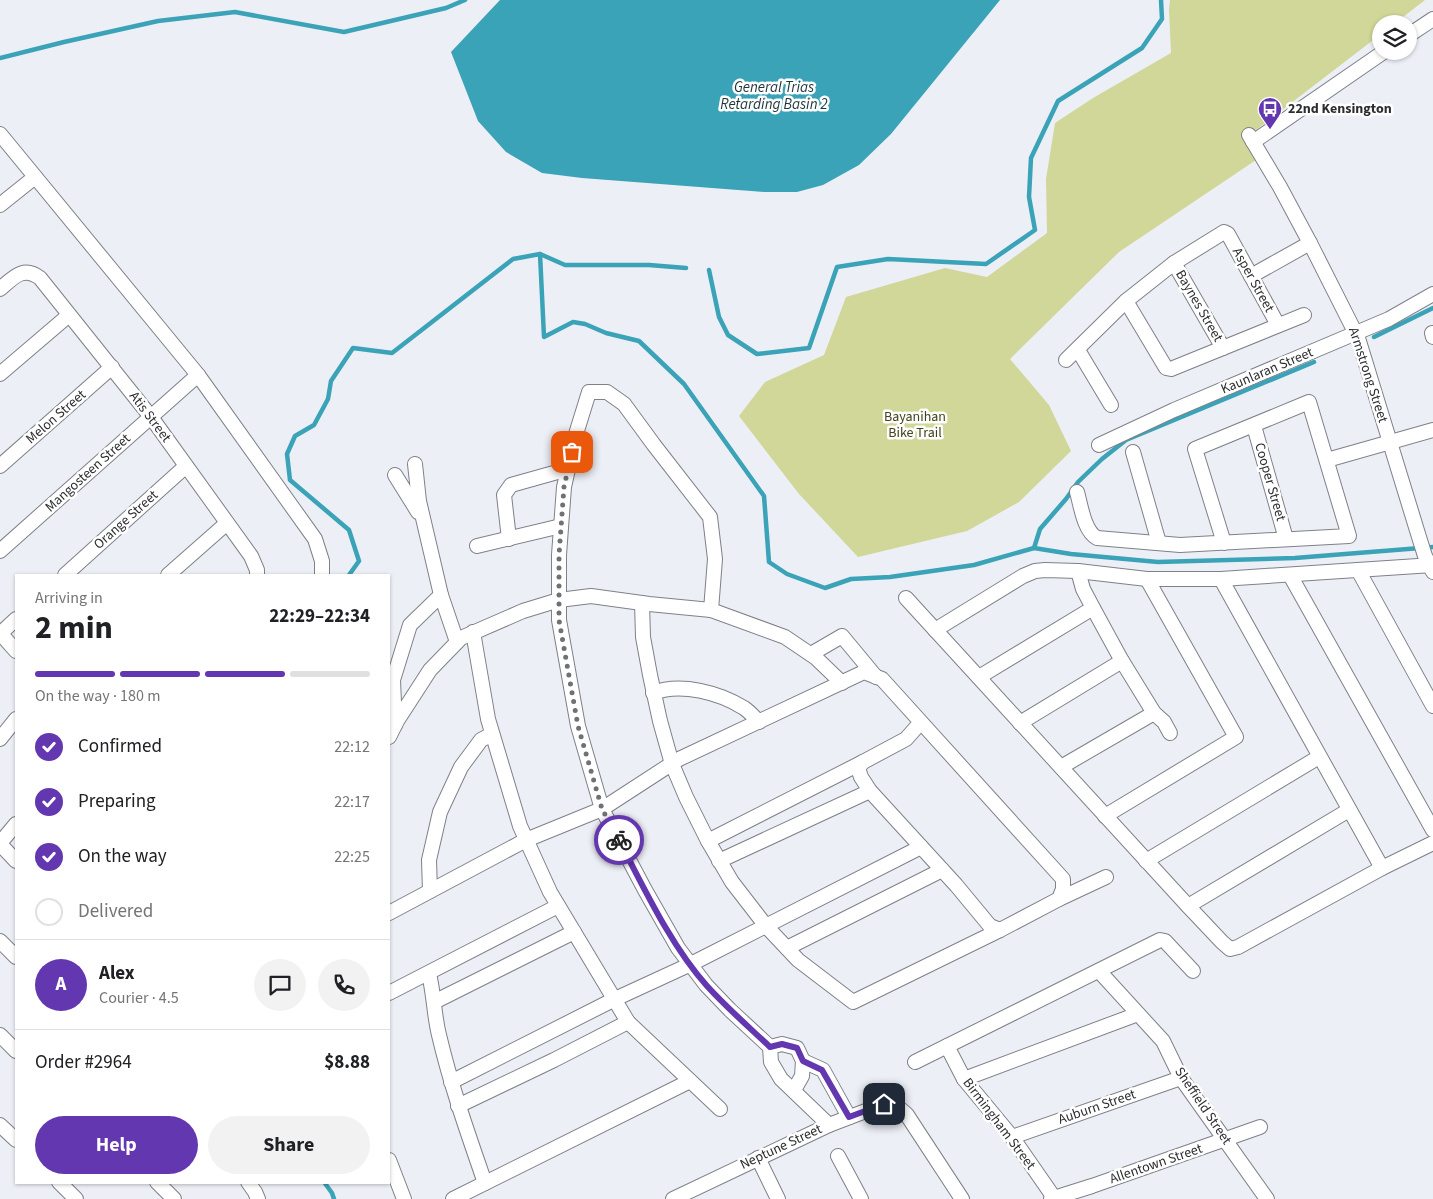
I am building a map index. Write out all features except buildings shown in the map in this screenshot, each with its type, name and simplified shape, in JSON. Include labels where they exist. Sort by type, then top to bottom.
[{"type":"street","points":[[1417,30],[1433,19]]},
{"type":"street","name":"Armstrong Street","points":[[1372,59],[1251,138],[1310,244],[1356,333],[1419,537],[1430,565]]},
{"type":"street","points":[[0,134],[198,375],[316,539],[322,560],[322,574]]},
{"type":"street","points":[[0,205],[35,177]]},
{"type":"street","name":"Asper Street","points":[[1174,263],[1224,232],[1228,234],[1278,326]]},
{"type":"street","points":[[1251,276],[1310,244]]},
{"type":"street","points":[[1066,360],[1126,301],[1174,263]]},
{"type":"street","name":"Baynes Street","points":[[1174,263],[1223,348]]},
{"type":"street","name":"Atis Street","points":[[0,289],[20,274],[26,272],[33,273],[40,278],[151,417],[251,556],[257,574]]},
{"type":"street","name":"Kaunlaran Street","points":[[1099,445],[1174,410],[1388,319],[1433,294]]},
{"type":"street","points":[[1126,301],[1166,368],[1171,369],[1304,315]]},
{"type":"street","points":[[0,374],[69,315]]},
{"type":"street","points":[[1078,350],[1111,406]]},
{"type":"street","name":"Melon Street","points":[[0,466],[112,367]]},
{"type":"street","name":"Mangosteen Street","points":[[0,551],[198,375]]},
{"type":"street","points":[[711,610],[715,559],[710,517],[624,404],[608,392],[589,392],[576,434],[564,487],[559,555],[559,620],[578,726],[602,809],[678,948],[718,998],[770,1047],[771,1062],[780,1079],[794,1090],[829,1125]]},
{"type":"street","points":[[1077,492],[1087,528],[1097,538],[1180,545],[1224,543],[1348,536],[1309,402],[1196,449],[1224,543]]},
{"type":"street","name":"Cooper Street","points":[[1254,426],[1286,539]]},
{"type":"street","points":[[1327,460],[1433,430]]},
{"type":"street","points":[[1133,452],[1159,544]]},
{"type":"street","points":[[415,464],[419,501],[441,596],[457,642]]},
{"type":"street","name":"Orange Street","points":[[66,574],[186,466]]},
{"type":"street","points":[[509,539],[504,495],[511,485],[568,470]]},
{"type":"street","points":[[395,475],[423,519]]},
{"type":"street","points":[[169,574],[227,523]]},
{"type":"street","points":[[477,546],[561,526]]},
{"type":"street","points":[[935,630],[1034,571],[1078,571],[1147,579],[1221,579],[1430,565]]},
{"type":"street","points":[[1358,570],[1433,706]]},
{"type":"street","points":[[1078,571],[1093,608],[1122,660],[1154,713],[1164,722],[1170,733]]},
{"type":"street","points":[[1290,575],[1433,830]]},
{"type":"street","points":[[1105,816],[1236,737],[1147,579]]},
{"type":"street","points":[[1221,579],[1382,868]]},
{"type":"street","points":[[392,731],[393,680],[410,625],[441,596]]},
{"type":"street","points":[[392,731],[430,670],[461,638],[523,611],[559,600],[591,596],[711,610],[785,637],[811,654],[842,683]]},
{"type":"street","points":[[906,598],[1146,861],[1230,949],[1238,947],[1382,868],[1433,843]]},
{"type":"street","points":[[642,603],[643,637],[654,693],[672,764],[708,841],[732,882],[766,926],[798,960],[852,1002],[1106,877]]},
{"type":"street","points":[[979,677],[1093,608]]},
{"type":"street","points":[[15,620],[0,633],[15,651]]},
{"type":"street","points":[[473,632],[492,734],[520,826],[550,892],[628,1022],[720,1109]]},
{"type":"street","points":[[811,654],[842,636],[877,677]]},
{"type":"street","points":[[1020,723],[1122,660]]},
{"type":"street","points":[[390,912],[526,840],[602,809],[680,759],[864,672],[882,679],[1063,879],[1063,889],[1059,899]]},
{"type":"street","points":[[654,693],[671,688],[695,690],[717,696],[745,709],[759,722]]},
{"type":"street","points":[[1061,767],[1154,713]]},
{"type":"street","points":[[0,739],[15,720]]},
{"type":"street","points":[[708,841],[906,739],[921,722]]},
{"type":"street","points":[[430,891],[429,860],[440,812],[461,767],[481,740],[492,734]]},
{"type":"street","points":[[1146,861],[1319,757]]},
{"type":"street","points":[[863,762],[858,768],[861,778],[870,791],[990,926],[1000,930]]},
{"type":"street","points":[[719,861],[870,791]]},
{"type":"street","points":[[1188,906],[1349,810]]},
{"type":"street","points":[[15,825],[0,844],[15,860]]},
{"type":"street","points":[[451,1082],[614,999],[691,964],[921,847]]},
{"type":"street","points":[[787,948],[942,870]]},
{"type":"street","points":[[390,993],[558,906]]},
{"type":"street","points":[[434,1002],[574,932]]},
{"type":"street","points":[[915,1062],[1160,940],[1165,941],[1193,971]]},
{"type":"street","points":[[0,942],[15,956]]},
{"type":"street","name":"Sheffield Street","points":[[1099,971],[1162,1041],[1181,1078],[1267,1199]]},
{"type":"street","points":[[429,974],[438,1033],[451,1082],[485,1183]]},
{"type":"street","points":[[964,1079],[1138,1014]]},
{"type":"street","points":[[458,1106],[628,1022]]},
{"type":"street","points":[[0,1036],[15,1050]]},
{"type":"street","points":[[770,1047],[782,1044],[797,1048],[803,1061],[802,1076],[794,1090]]},
{"type":"street","name":"Birmingham Street","points":[[946,1046],[964,1079],[1012,1137],[1053,1199]]},
{"type":"street","points":[[803,1061],[822,1070],[849,1117]]},
{"type":"street","name":"Auburn Street","points":[[1012,1137],[1181,1078]]},
{"type":"street","points":[[453,1199],[690,1081]]},
{"type":"street","name":"Neptune Street","points":[[673,1199],[829,1125],[884,1104],[892,1104],[900,1108],[907,1115],[962,1199]]},
{"type":"street","points":[[0,1125],[15,1139]]},
{"type":"street","name":"Allentown Street","points":[[1053,1199],[1260,1127]]},
{"type":"street","points":[[838,1156],[861,1199]]},
{"type":"street","points":[[758,1158],[778,1199]]},
{"type":"street","points":[[390,1163],[404,1199]]},
{"type":"street","points":[[61,1184],[76,1199]]},
{"type":"street","points":[[159,1184],[174,1199]]},
{"type":"street","points":[[249,1184],[258,1199]]},
{"type":"green space","name":"Bayanihan Bike Trail","points":[[1170,0],[1425,0],[1406,15],[1372,15],[1372,41],[1243,140],[1256,160],[1119,252],[1010,359],[1049,405],[1071,451],[1019,502],[967,531],[858,557],[799,494],[739,416],[765,382],[824,355],[846,297],[945,268],[987,277],[1047,233],[1046,179],[1055,123],[1093,98],[1171,53]]},
{"type":"water","name":"General Trias Retarding Basin 2","points":[[500,0],[1000,0],[891,134],[859,165],[823,185],[797,192],[764,192],[582,178],[542,173],[506,152],[478,121],[451,52]]},
{"type":"waterway","points":[[0,58],[158,21],[235,12],[344,32],[446,8],[465,0]]},
{"type":"waterway","points":[[709,270],[719,317],[728,335],[757,354],[809,348],[837,267],[888,259],[986,264],[1035,230],[1029,197],[1031,158],[1058,101],[1142,48],[1162,19],[1161,0]]},
{"type":"waterway","points":[[540,254],[544,337],[573,322],[639,341],[684,384],[764,496],[769,562],[787,574],[825,588],[851,579],[890,577],[974,565],[1034,548],[1040,529],[1078,482],[1102,459],[1126,440],[1314,362]]},
{"type":"waterway","points":[[350,574],[359,561],[349,530],[290,480],[287,454],[295,436],[314,425],[328,399],[331,381],[353,348],[392,353],[513,259],[540,254],[565,265],[649,265],[686,268]]},
{"type":"waterway","points":[[1374,337],[1433,308]]},
{"type":"waterway","points":[[1034,548],[1071,554],[1158,562],[1295,558],[1433,547]]},
{"type":"waterway","points":[[325,1184],[334,1199]]},
{"type":"way so far","points":[[572,452],[564,487],[559,555],[559,620],[578,726],[602,809],[619,840]]},
{"type":"place","name":"22nd Kensington","points":[[1270,130]]},
{"type":"route","points":[[619,840],[678,948],[706,985],[730,1010],[770,1047],[782,1044],[797,1048],[803,1061],[822,1070],[849,1117],[884,1104]]}]
